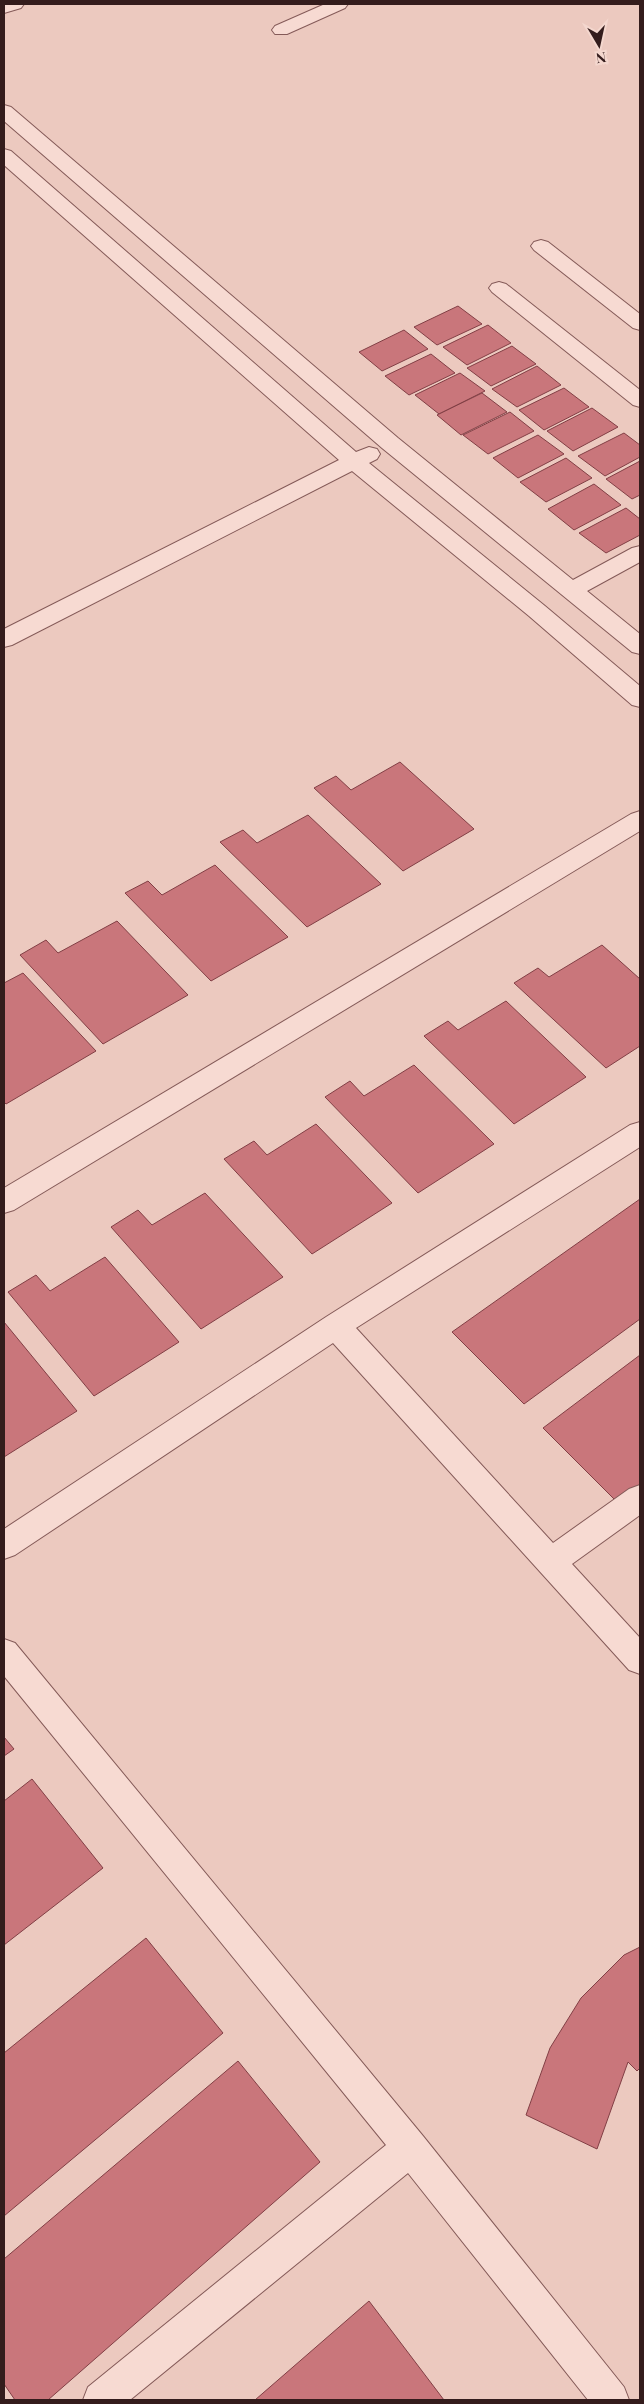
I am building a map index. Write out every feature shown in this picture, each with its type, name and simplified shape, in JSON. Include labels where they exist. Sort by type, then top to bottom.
[{"type":"street","points":[[4,8],[15,4]]},
{"type":"street","points":[[281,30],[339,4]]},
{"type":"street","points":[[4,110],[390,443],[640,646]]},
{"type":"street","points":[[4,150],[33,136]]},
{"type":"street","points":[[4,155],[354,462],[640,699]]},
{"type":"street","points":[[47,193],[82,178]]},
{"type":"street","points":[[541,246],[640,324]]},
{"type":"street","points":[[500,288],[640,400]]},
{"type":"street","points":[[4,639],[390,443]]},
{"type":"street","points":[[572,589],[640,553]]},
{"type":"street","points":[[4,1202],[640,820]]},
{"type":"street","points":[[4,1545],[336,1326],[640,1133]]},
{"type":"street","points":[[336,1326],[640,1660]]},
{"type":"street","points":[[551,1562],[640,1498]]},
{"type":"street","points":[[4,1653],[411,2148],[610,2400]]},
{"type":"street","points":[[101,2400],[411,2148]]},
{"type":"building","points":[[458,306],[482,324],[437,345],[414,327]]},
{"type":"building","points":[[488,325],[511,343],[467,365],[443,347]]},
{"type":"building","points":[[404,330],[428,349],[382,371],[359,352]]},
{"type":"building","points":[[512,346],[536,364],[491,386],[467,368]]},
{"type":"building","points":[[431,354],[455,373],[409,395],[385,376]]},
{"type":"building","points":[[537,366],[561,385],[517,407],[492,389]]},
{"type":"building","points":[[460,373],[485,391],[439,414],[415,395]]},
{"type":"building","points":[[564,388],[589,407],[544,430],[519,410]]},
{"type":"building","points":[[482,393],[507,412],[461,435],[437,415]]},
{"type":"building","points":[[592,408],[618,427],[573,451],[547,431]]},
{"type":"building","points":[[510,412],[534,431],[488,454],[463,435]]},
{"type":"building","points":[[624,433],[640,445],[640,457],[605,476],[578,456]]},
{"type":"building","points":[[538,435],[564,454],[518,478],[493,458]]},
{"type":"building","points":[[566,458],[592,478],[546,502],[520,482]]},
{"type":"building","points":[[640,461],[640,495],[632,499],[606,479]]},
{"type":"building","points":[[594,484],[621,505],[574,530],[548,509]]},
{"type":"building","points":[[626,508],[640,519],[640,535],[606,553],[579,533]]},
{"type":"building","points":[[400,762],[474,829],[403,871],[314,788],[336,776],[351,790]]},
{"type":"building","points":[[308,815],[381,884],[307,927],[220,842],[243,830],[257,843]]},
{"type":"building","points":[[215,865],[288,937],[211,981],[125,893],[148,881],[162,895]]},
{"type":"building","points":[[117,921],[188,995],[103,1044],[20,955],[46,940],[58,953]]},
{"type":"building","points":[[602,945],[640,979],[640,1046],[606,1068],[514,983],[538,968],[549,977]]},
{"type":"building","points":[[23,973],[96,1051],[6,1104],[4,1102],[4,983]]},
{"type":"building","points":[[506,1001],[586,1077],[514,1124],[424,1036],[448,1021],[458,1030]]},
{"type":"building","points":[[414,1065],[494,1144],[418,1193],[325,1097],[350,1081],[364,1096]]},
{"type":"building","points":[[316,1124],[392,1203],[312,1254],[224,1159],[254,1141],[267,1155]]},
{"type":"building","points":[[205,1193],[283,1277],[201,1329],[111,1227],[138,1210],[152,1225]]},
{"type":"building","points":[[640,1199],[640,1319],[524,1404],[452,1332]]},
{"type":"building","points":[[105,1257],[179,1342],[94,1396],[8,1292],[36,1275],[50,1291]]},
{"type":"building","points":[[4,1322],[77,1411],[4,1457]]},
{"type":"building","points":[[640,1355],[640,1489],[620,1505],[543,1428]]},
{"type":"building","points":[[4,1737],[14,1749],[4,1756]]},
{"type":"building","points":[[32,1779],[103,1868],[4,1945],[4,1801]]},
{"type":"building","points":[[146,1938],[223,2033],[4,2216],[4,2053]]},
{"type":"building","points":[[640,1947],[640,2068],[637,2071],[628,2062],[597,2149],[526,2115],[550,2048],[581,1998],[624,1955]]},
{"type":"building","points":[[238,2061],[320,2162],[48,2400],[15,2400],[4,2384],[4,2259]]},
{"type":"building","points":[[369,2301],[444,2400],[255,2400]]}]
